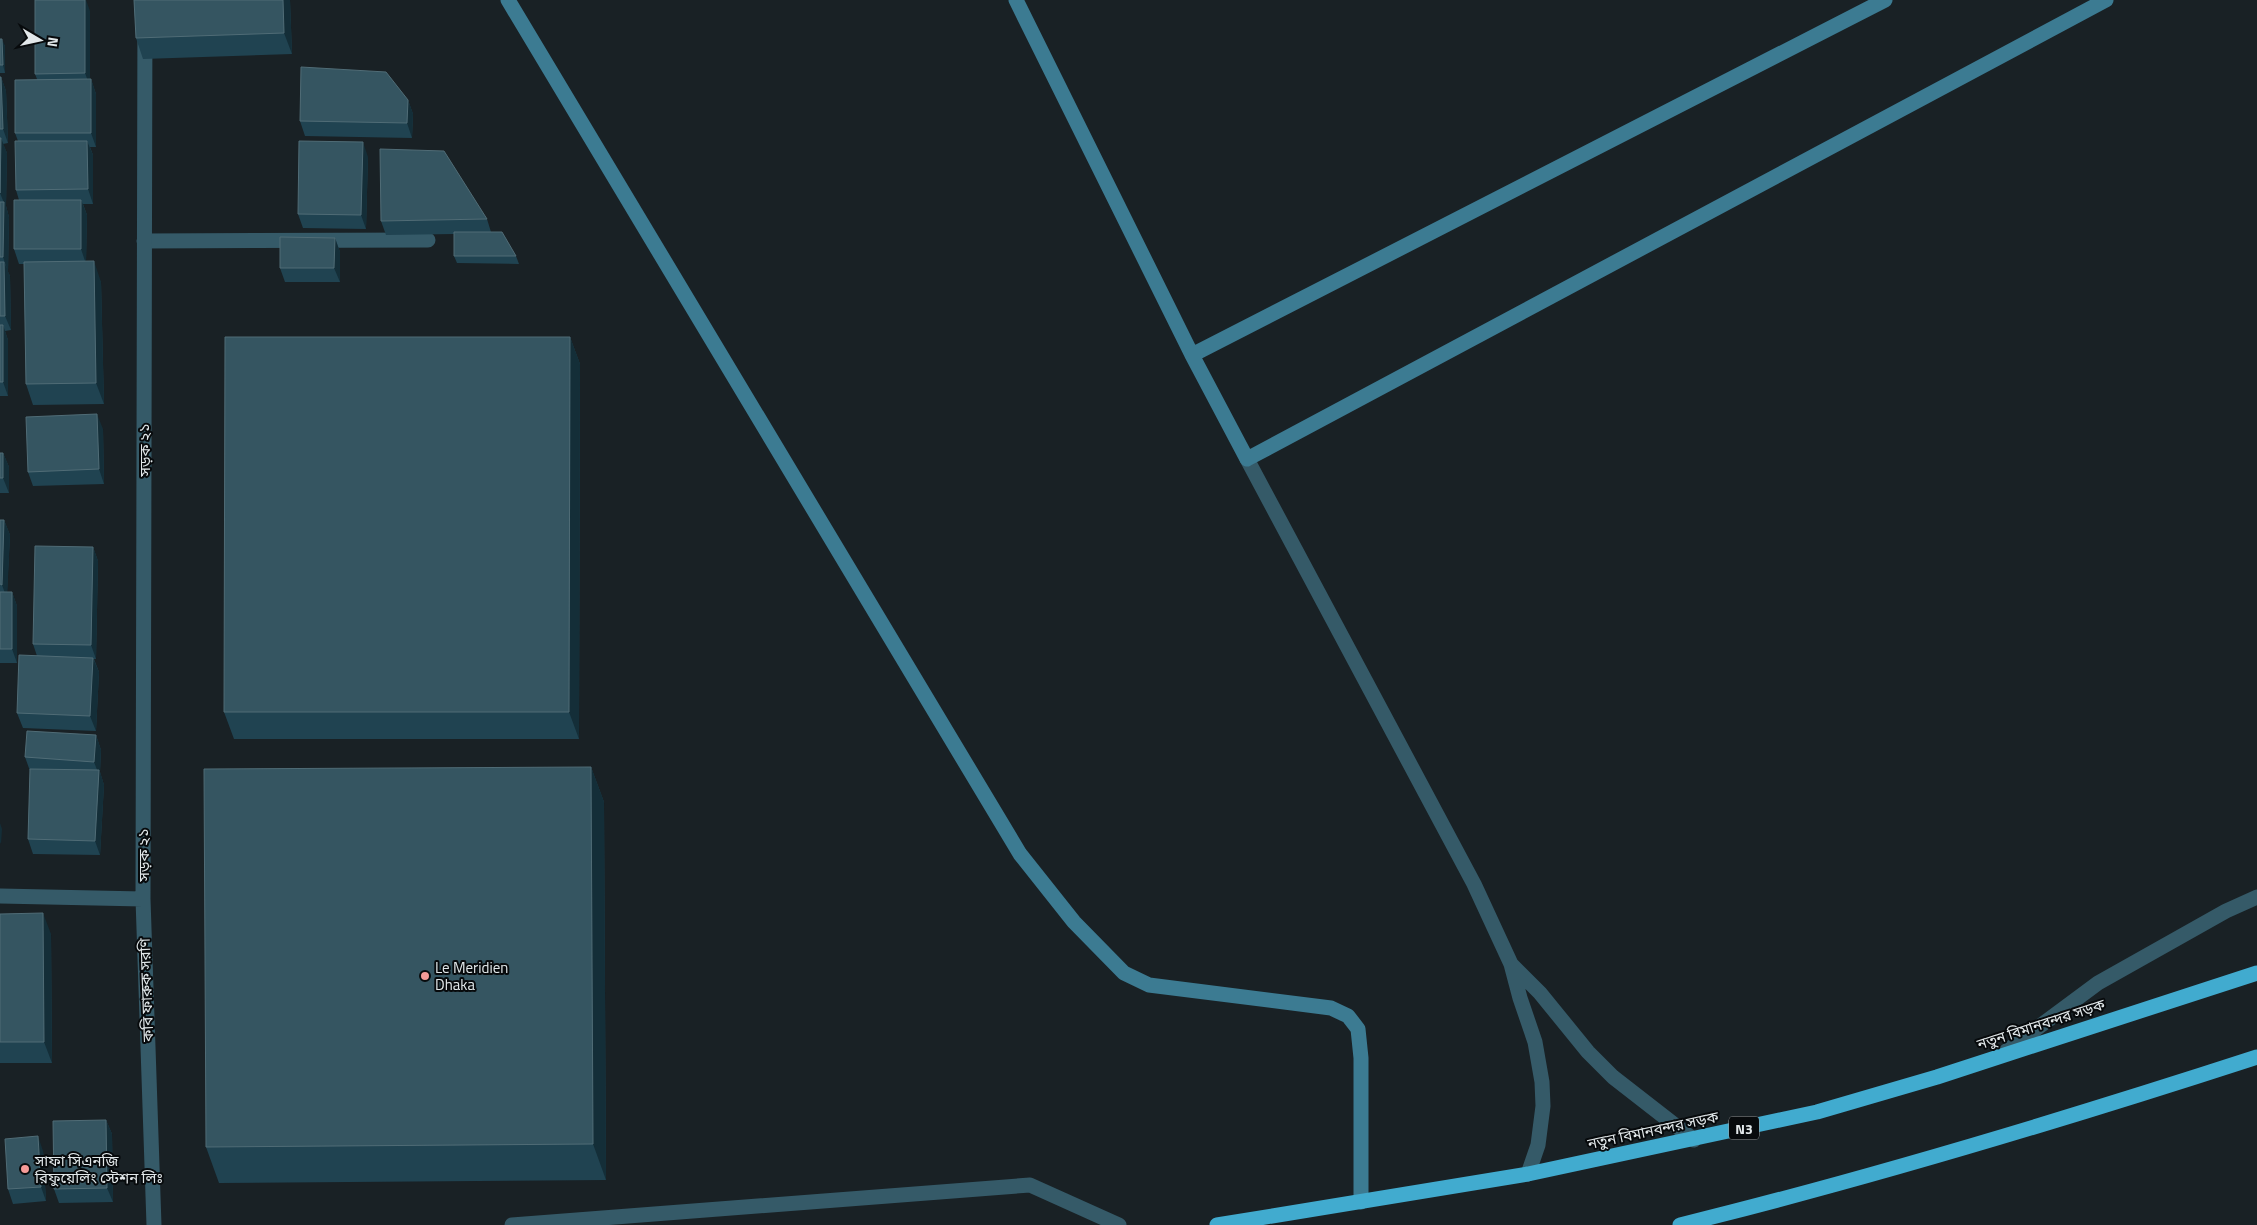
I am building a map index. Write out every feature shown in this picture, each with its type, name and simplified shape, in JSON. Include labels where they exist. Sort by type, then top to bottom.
[{"type":"highway","name":"নতুন বিমানবন্দর সড়ক","points":[[1217,1225],[1528,1174],[1694,1140],[1817,1112],[1937,1077],[2257,973]]},
{"type":"highway","points":[[1680,1225],[1809,1193],[2068,1118],[2257,1057]]},
{"type":"main road","points":[[508,0],[1020,854],[1074,922],[1124,973],[1149,985],[1331,1008],[1348,1016],[1358,1028],[1362,1058],[1361,1202]]},
{"type":"main road","points":[[1016,0],[1192,355],[1247,459],[2106,0]]},
{"type":"main road","points":[[1192,355],[1885,0]]},
{"type":"street","name":"সড়ক ২১","points":[[143,899],[145,0]]},
{"type":"street","points":[[144,241],[428,240]]},
{"type":"street","points":[[1247,459],[1474,884],[1511,964],[1535,1042],[1544,1106],[1538,1145],[1528,1174]]},
{"type":"street","points":[[0,896],[143,899]]},
{"type":"street","points":[[2001,1055],[2098,983],[2226,911],[2257,898]]},
{"type":"street","name":"কবি ফারুক সরণি","points":[[143,899],[154,1225]]},
{"type":"street","points":[[1511,964],[1540,992],[1588,1052],[1613,1077],[1694,1140]]},
{"type":"street","points":[[512,1225],[1030,1184],[1119,1225]]},
{"type":"building","points":[[35,0],[85,0],[85,73],[35,74]]},
{"type":"building","points":[[134,0],[283,0],[284,33],[136,38]]},
{"type":"building","points":[[0,39],[2,39],[3,65],[0,65]]},
{"type":"building","points":[[301,67],[386,72],[408,100],[407,123],[300,121]]},
{"type":"building","points":[[1,77],[3,129],[0,129]]},
{"type":"building","points":[[91,79],[91,133],[15,133],[15,80]]},
{"type":"building","points":[[0,138],[1,138],[0,193]]},
{"type":"building","points":[[15,141],[87,141],[88,189],[16,190]]},
{"type":"building","points":[[299,141],[363,142],[361,215],[298,214]]},
{"type":"building","points":[[380,149],[444,151],[487,219],[381,221]]},
{"type":"building","points":[[14,200],[81,200],[81,249],[14,249]]},
{"type":"building","points":[[0,202],[4,202],[3,257],[0,257]]},
{"type":"building","points":[[454,232],[502,232],[516,256],[454,256]]},
{"type":"building","points":[[280,237],[335,238],[334,268],[280,268]]},
{"type":"building","points":[[94,261],[96,383],[26,384],[24,262]]},
{"type":"building","points":[[0,262],[4,262],[5,316],[0,316]]},
{"type":"building","points":[[0,325],[3,325],[3,382],[0,382]]},
{"type":"building","points":[[225,337],[570,337],[569,712],[224,712]]},
{"type":"building","points":[[97,414],[99,469],[28,472],[26,417]]},
{"type":"building","points":[[0,453],[3,453],[3,478],[0,478]]},
{"type":"building","points":[[0,520],[4,520],[2,585],[0,584]]},
{"type":"building","points":[[35,546],[93,547],[91,645],[33,644]]},
{"type":"building","points":[[0,592],[12,592],[12,649],[0,649]]},
{"type":"building","points":[[19,655],[93,658],[90,716],[17,713]]},
{"type":"building","points":[[27,731],[96,735],[94,762],[25,757]]},
{"type":"building","points":[[591,767],[593,1144],[206,1147],[204,769]]},
{"type":"building","points":[[30,769],[99,770],[95,841],[28,839]]},
{"type":"building","points":[[43,913],[44,1042],[0,1042],[0,914]]},
{"type":"building","points":[[106,1120],[107,1188],[54,1189],[53,1121]]},
{"type":"building","points":[[38,1136],[41,1187],[8,1189],[5,1139]]},
{"type":"place","name":"Le Meridien Dhaka","points":[[425,976]]},
{"type":"place","name":"সাফা সিএনজি রিফুয়েলিং স্টেশন লিঃ","points":[[25,1169]]}]
